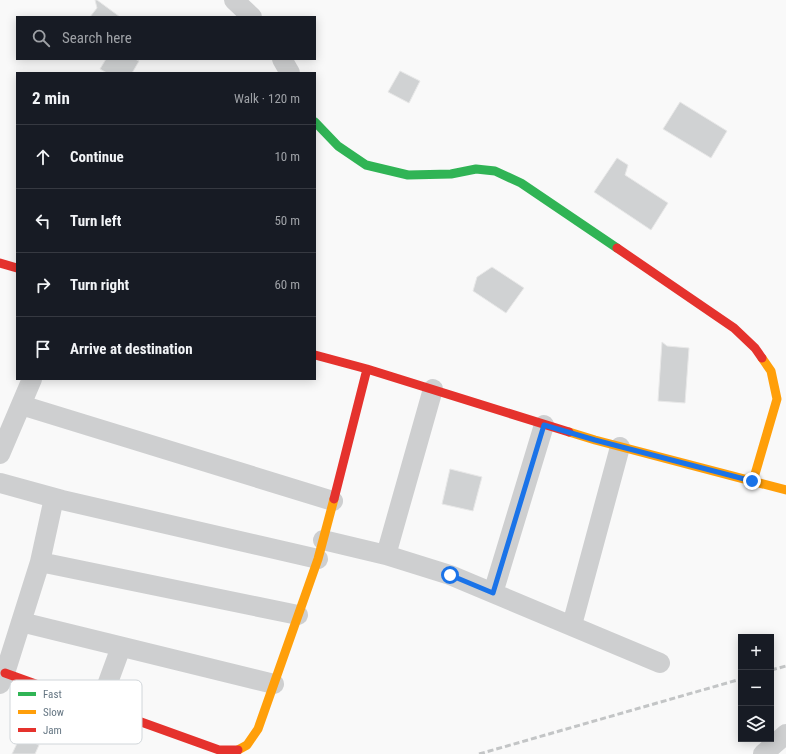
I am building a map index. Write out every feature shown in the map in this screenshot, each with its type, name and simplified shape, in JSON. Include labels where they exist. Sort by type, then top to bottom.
[{"type":"street","points":[[234,0],[251,16]]},
{"type":"street","points":[[283,60],[289,72]]},
{"type":"street","points":[[316,123],[338,146],[366,165],[408,175],[451,174],[476,169],[495,171],[521,183],[734,328],[755,348],[771,371],[777,400],[752,481]]},
{"type":"street","points":[[0,263],[16,268]]},
{"type":"street","points":[[316,355],[367,369],[544,425],[620,447],[786,490]]},
{"type":"street","points":[[142,722],[219,750],[234,752],[247,745],[258,729],[318,559],[367,369]]},
{"type":"street","points":[[0,454],[32,380]]},
{"type":"street","points":[[386,555],[433,390]]},
{"type":"street","points":[[21,405],[333,501]]},
{"type":"street","points":[[493,593],[544,425]]},
{"type":"street","points":[[572,625],[620,447]]},
{"type":"street","points":[[0,483],[54,498],[318,559]]},
{"type":"street","points":[[3,678],[40,562],[54,498]]},
{"type":"street","points":[[323,540],[386,555],[450,575],[660,663]]},
{"type":"street","points":[[40,562],[298,615]]},
{"type":"street","points":[[21,622],[274,684]]},
{"type":"street","points":[[109,680],[122,647]]},
{"type":"street","points":[[763,754],[786,734]]},
{"type":"building","points":[[95,0],[119,16],[91,16],[97,8]]},
{"type":"building","points":[[105,60],[139,61],[133,72],[105,72],[100,69]]},
{"type":"building","points":[[400,71],[420,81],[409,103],[388,92]]},
{"type":"building","points":[[680,102],[727,131],[711,158],[663,129]]},
{"type":"building","points":[[617,158],[628,165],[625,175],[668,203],[651,230],[594,192]]},
{"type":"building","points":[[492,267],[524,288],[506,313],[473,291],[477,277]]},
{"type":"building","points":[[662,342],[667,346],[689,348],[685,403],[658,401]]},
{"type":"building","points":[[450,469],[482,477],[473,511],[442,504]]},
{"type":"building","points":[[17,744],[39,745],[35,754],[12,754]]},
{"type":"railway","points":[[774,669],[786,666]]},
{"type":"railway","points":[[479,754],[738,680]]},
{"type":"traffic: fast","points":[[316,123],[338,146],[366,165],[408,175],[451,174],[476,169],[495,171],[521,183],[617,248]]},
{"type":"traffic: slow","points":[[753,481],[777,399],[771,371],[762,358]]},
{"type":"traffic: slow","points":[[569,432],[786,490]]},
{"type":"traffic: slow","points":[[238,750],[247,745],[258,729],[318,559],[334,499]]},
{"type":"traffic: jam","points":[[617,248],[734,328],[755,348],[762,358]]},
{"type":"traffic: jam","points":[[0,263],[16,268]]},
{"type":"traffic: jam","points":[[316,355],[367,369],[569,432]]},
{"type":"traffic: jam","points":[[334,499],[367,369]]},
{"type":"traffic: jam","points":[[5,673],[24,680]]},
{"type":"traffic: jam","points":[[142,722],[219,750],[238,750]]},
{"type":"route","points":[[450,575],[493,593],[544,425],[595,440],[752,481]]}]
